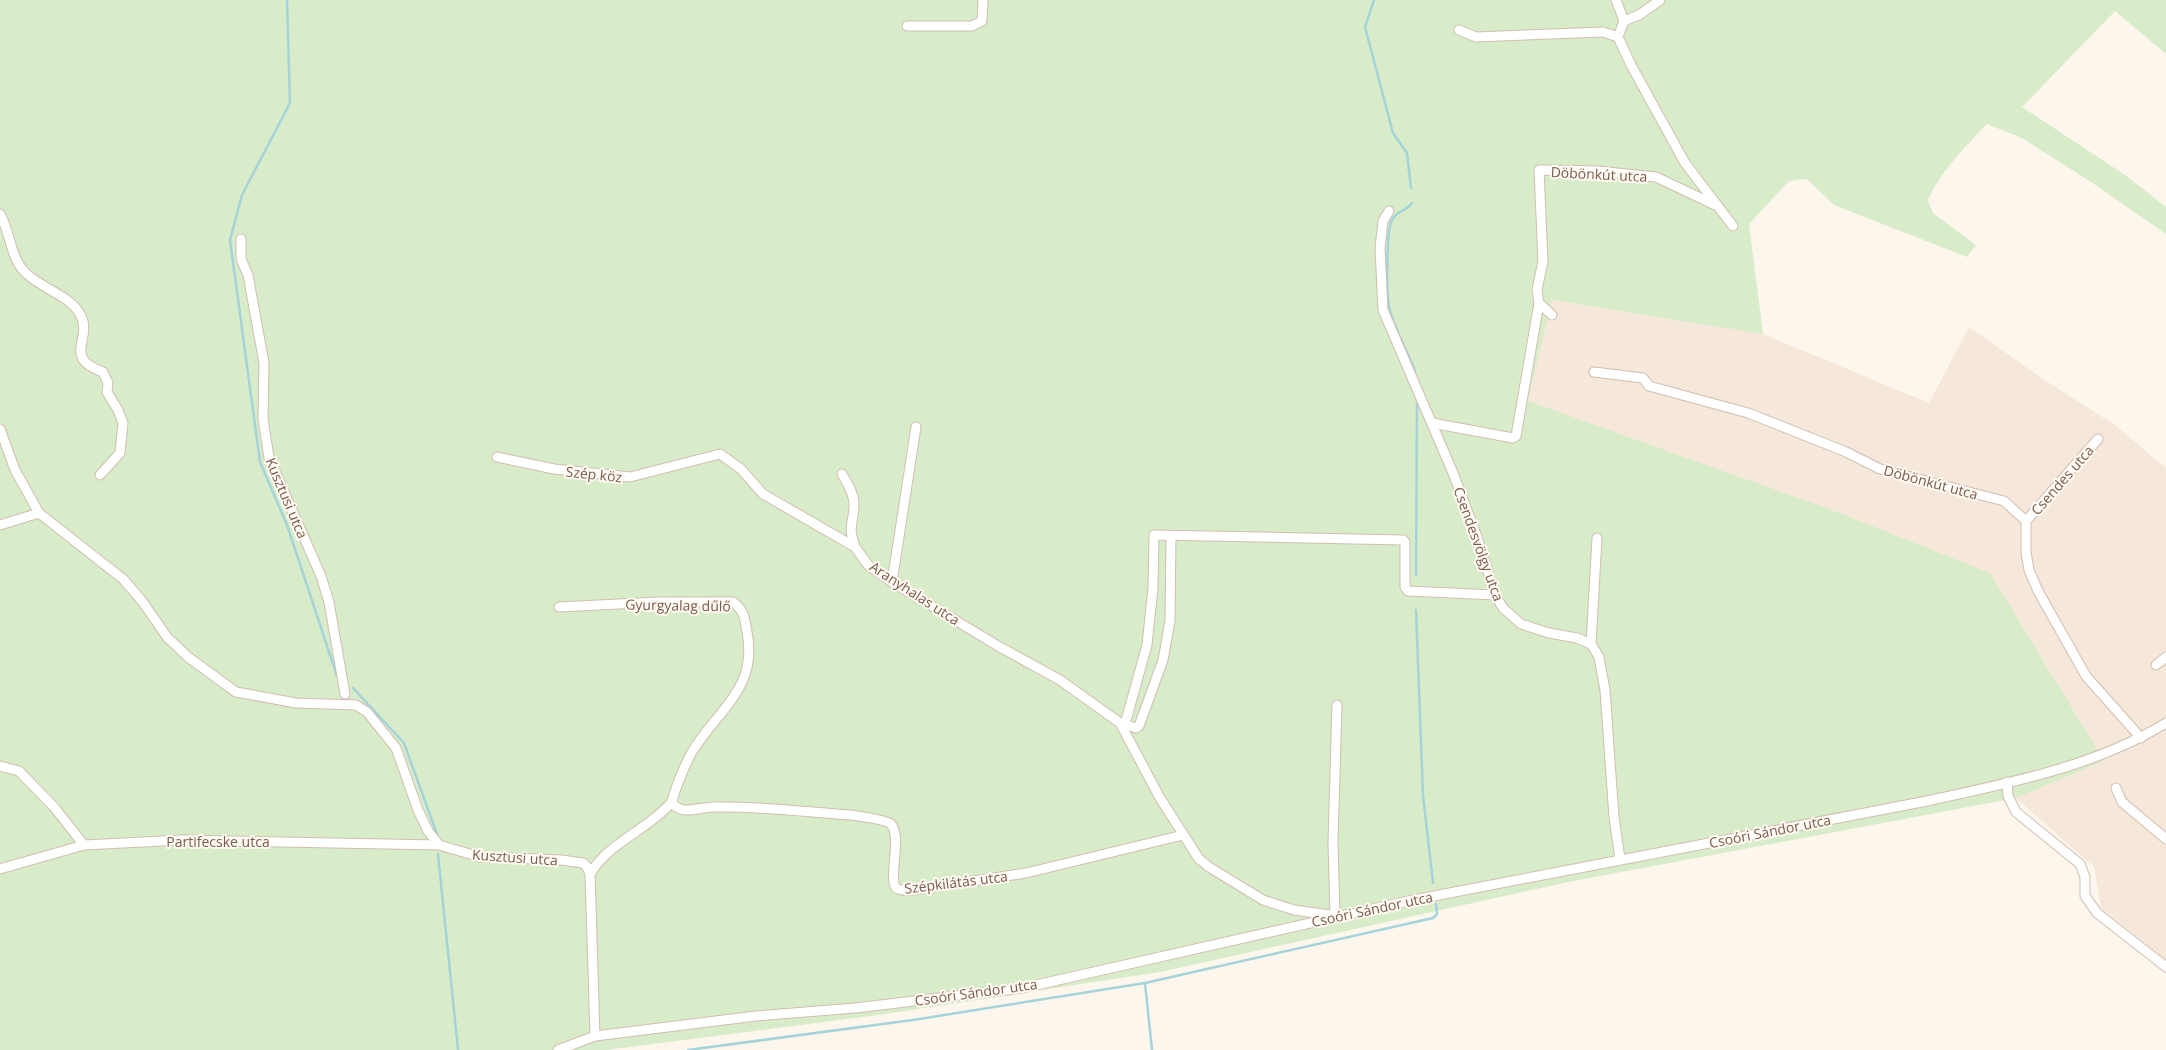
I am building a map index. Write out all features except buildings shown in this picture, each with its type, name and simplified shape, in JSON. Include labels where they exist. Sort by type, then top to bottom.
[{"type":"street","points":[[907,26],[972,26],[982,21],[983,0]]},
{"type":"street","points":[[1616,0],[1624,21],[1618,37],[1631,65],[1685,163],[1733,226]]},
{"type":"street","points":[[1624,21],[1638,15],[1660,0]]},
{"type":"street","points":[[1459,30],[1476,37],[1603,32],[1618,37]]},
{"type":"street","name":"Döbönkút utca","points":[[1539,303],[1537,290],[1543,261],[1539,170],[1598,171],[1656,177],[1715,204]]},
{"type":"street","name":"Csendesvölgy utca","points":[[1389,211],[1383,221],[1380,248],[1383,310],[1432,423],[1477,537],[1495,595],[1503,608],[1521,624],[1548,634],[1577,638],[1591,644]]},
{"type":"street","points":[[0,214],[20,267],[30,278],[74,306],[80,314],[84,325],[80,353],[85,363],[91,368],[103,372],[108,383],[107,392],[118,410],[123,423],[120,453],[100,475]]},
{"type":"street","name":"Kusztusi utca","points":[[241,239],[241,259],[248,275],[262,355],[263,419],[269,458],[330,602],[345,694]]},
{"type":"street","points":[[1539,303],[1552,315]]},
{"type":"street","points":[[1432,423],[1513,438],[1516,436],[1539,303]]},
{"type":"street","name":"Döbönkút utca","points":[[1594,372],[1643,378],[1649,386],[1748,413],[1844,451],[1880,469],[2004,501],[2026,521]]},
{"type":"street","points":[[892,582],[916,427]]},
{"type":"street","points":[[0,429],[15,470],[40,513],[123,579],[142,601],[167,637],[188,657],[236,692],[296,704],[356,705],[366,712],[396,748],[418,810],[432,838],[439,845]]},
{"type":"street","name":"Csendes utca","points":[[2026,521],[2098,439]]},
{"type":"street","name":"Aranyhalas utca","points":[[720,454],[742,469],[763,494],[855,547],[868,565],[892,582],[998,646],[1060,680],[1122,723],[1160,798],[1199,859],[1209,867],[1263,900],[1286,908],[1335,916]]},
{"type":"street","name":"Szép köz","points":[[497,457],[554,469],[630,478],[720,454]]},
{"type":"street","points":[[842,474],[853,498],[850,528],[855,547]]},
{"type":"street","points":[[0,525],[40,513]]},
{"type":"street","points":[[2026,521],[2026,552],[2029,570],[2038,591],[2086,676],[2141,738]]},
{"type":"street","points":[[1171,536],[1170,612],[1163,660],[1140,726],[1136,728],[1122,723],[1147,645],[1153,588],[1154,535],[1403,540],[1405,542],[1405,587],[1408,591],[1495,595]]},
{"type":"street","points":[[1597,538],[1591,644],[1602,667],[1614,817],[1620,859]]},
{"type":"street","name":"Gyurgyalag dűlő","points":[[558,607],[658,602],[733,602],[741,608],[750,649],[744,679],[732,702],[711,725],[692,753],[672,803],[643,828],[610,852],[595,866],[590,874]]},
{"type":"street","points":[[2156,665],[2166,657]]},
{"type":"street","points":[[1335,916],[1333,842],[1337,705]]},
{"type":"street","name":"Csoóri Sándor utca","points":[[558,1050],[595,1036],[756,1016],[855,1008],[1024,988],[1335,916],[1620,859],[1927,801],[2007,782],[2091,758],[2141,738],[2166,723]]},
{"type":"street","points":[[0,766],[19,771],[54,807],[84,845]]},
{"type":"street","points":[[2007,782],[2008,796],[2016,812],[2080,864],[2085,877],[2085,896],[2090,905],[2097,913],[2166,967]]},
{"type":"street","points":[[2116,788],[2122,802],[2166,839]]},
{"type":"street","name":"Szépkilátás utca","points":[[672,803],[682,811],[712,807],[751,807],[860,816],[887,821],[897,838],[894,886],[898,889],[913,890],[1026,873],[1183,835]]},
{"type":"street","name":"Partifecske utca","points":[[0,869],[84,845],[182,840],[439,845]]},
{"type":"street","name":"Kusztusi utca","points":[[439,845],[480,857],[561,860],[583,863],[590,874]]},
{"type":"street","points":[[590,874],[595,1036]]},
{"type":"shaded area","points":[[1551,300],[1763,334],[1929,403],[1969,327],[2046,381],[2115,425],[2166,468],[2166,960],[2101,908],[2094,867],[2016,798],[2104,761],[1528,401]]},
{"type":"green space","points":[[0,0],[2166,0],[2166,54],[2115,11],[2022,107],[2125,175],[2166,207],[2166,234],[2091,182],[2022,138],[1987,124],[1947,169],[1928,200],[1933,213],[1976,245],[1967,257],[1834,205],[1807,179],[1789,181],[1749,224],[1763,334],[1552,300],[1528,401],[1837,512],[1990,573],[2104,761],[2016,798],[1568,882],[1160,972],[878,1015],[606,1050],[0,1050]]},
{"type":"waterway","points":[[287,0],[290,103],[242,195],[230,240],[260,462],[287,525],[337,676]]},
{"type":"waterway","points":[[1374,0],[1365,27],[1393,133],[1407,153],[1411,188]]},
{"type":"waterway","points":[[1412,203],[1392,220],[1389,237],[1387,279],[1390,311],[1415,371]]},
{"type":"waterway","points":[[1416,575],[1417,404]]},
{"type":"waterway","points":[[1416,610],[1423,795],[1433,883]]},
{"type":"waterway","points":[[353,688],[404,743],[438,837]]},
{"type":"waterway","points":[[438,854],[458,1050]]},
{"type":"waterway","points":[[688,1050],[913,1020],[1145,983],[1433,918],[1437,914],[1436,904]]},
{"type":"waterway","points":[[1145,983],[1152,1050]]}]
